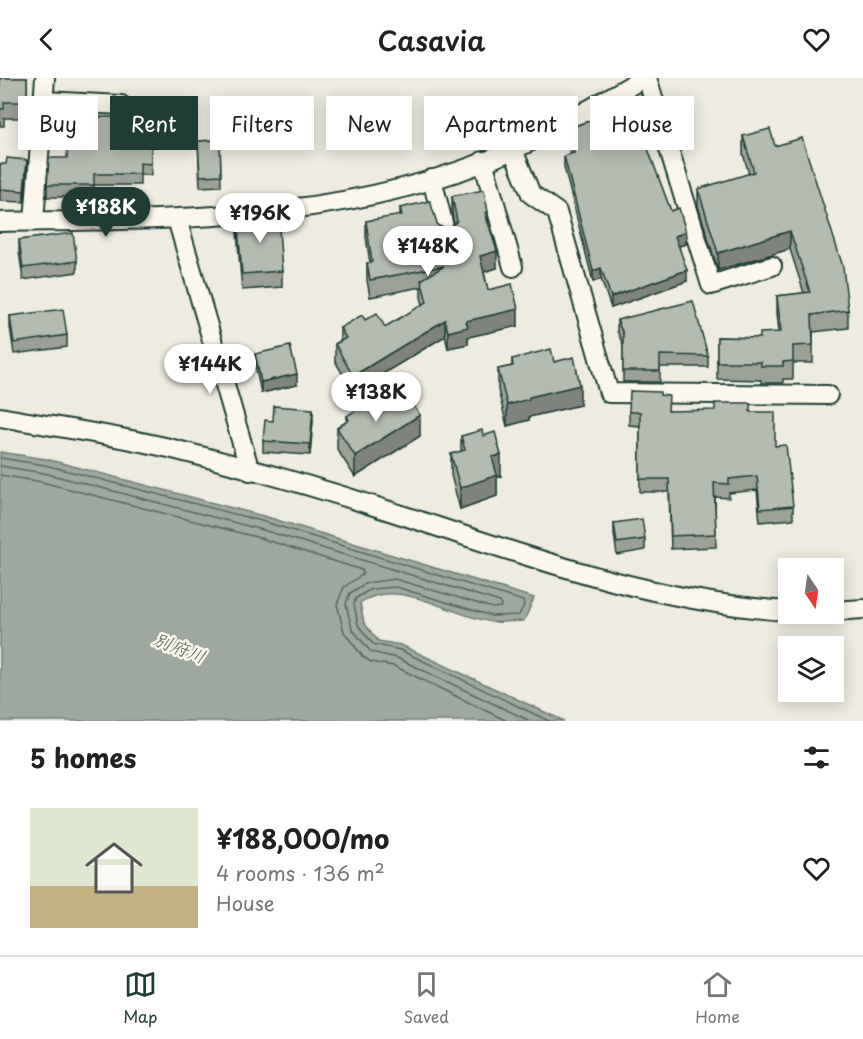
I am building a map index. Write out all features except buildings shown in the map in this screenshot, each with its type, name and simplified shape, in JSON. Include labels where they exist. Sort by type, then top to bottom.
[{"type":"street","points":[[44,96],[45,78]]},
{"type":"street","points":[[578,115],[646,78],[711,285],[772,266]]},
{"type":"street","points":[[34,221],[40,150]]},
{"type":"street","points":[[0,222],[177,219],[318,207],[432,179],[513,150],[531,194],[557,212],[609,393],[828,395]]},
{"type":"street","points":[[483,160],[513,267]]},
{"type":"street","points":[[432,179],[446,235]]},
{"type":"street","points":[[177,219],[250,471]]},
{"type":"street","points":[[0,417],[168,448],[372,505],[543,563],[666,596],[735,608],[778,610]]},
{"type":"street","points":[[844,610],[863,609]]},
{"type":"water","name":"別府川","points":[[0,452],[46,459],[267,517],[534,598],[524,621],[500,622],[476,618],[408,596],[391,594],[375,596],[360,603],[364,623],[378,641],[401,645],[564,721],[0,721]]}]
